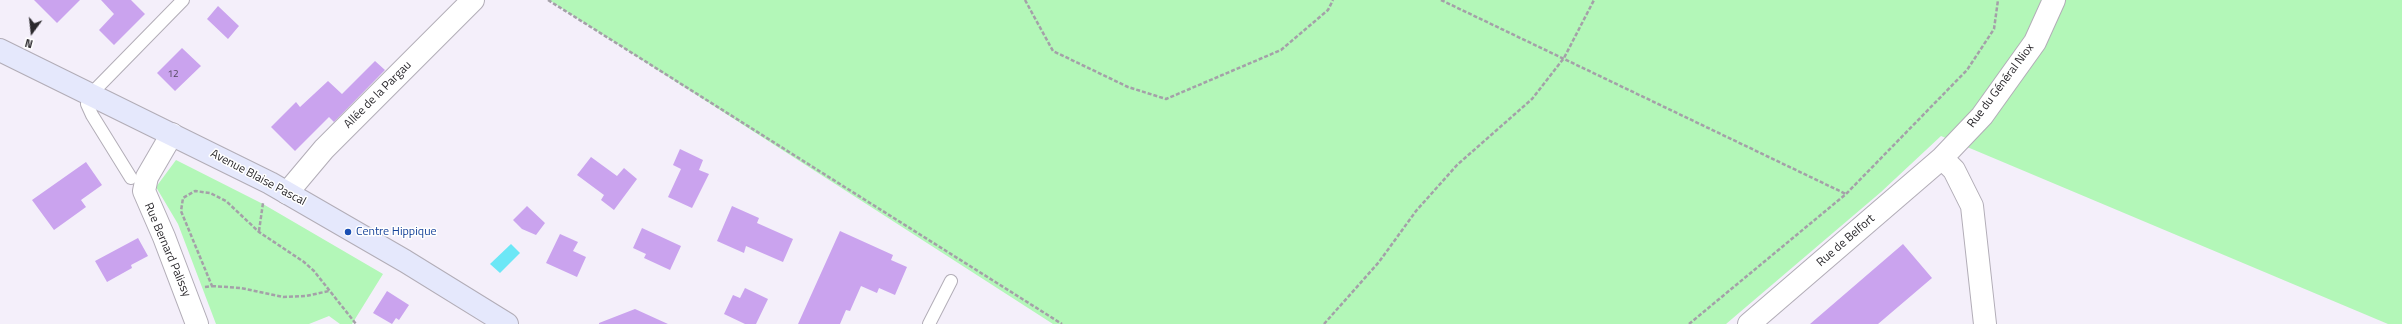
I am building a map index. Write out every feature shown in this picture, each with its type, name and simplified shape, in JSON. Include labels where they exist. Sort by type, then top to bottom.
[{"type":"main road","name":"Avenue Blaise Pascal","points":[[0,50],[172,134],[278,188],[399,257],[507,324]]},
{"type":"street","name":"Allée de la Pargau","points":[[278,188],[324,149],[473,0]]},
{"type":"street","name":"Rue du Général Niox","points":[[1942,158],[1982,116],[2035,42],[2054,0]]},
{"type":"street","name":"Rue Bernard Palissy","points":[[172,134],[147,177],[144,191],[197,324]]},
{"type":"street","name":"Rue de Belfort","points":[[1749,324],[1942,158]]},
{"type":"street","points":[[1942,158],[1954,170],[1972,206],[1985,324]]},
{"type":"lane","points":[[131,178],[92,116],[87,104],[91,94],[183,0]]},
{"type":"lane","points":[[929,324],[952,281]]},
{"type":"path","points":[[548,0],[1062,324]]},
{"type":"path","points":[[1026,0],[1053,51],[1128,87],[1166,99],[1281,50],[1328,10],[1334,0]]},
{"type":"path","points":[[1441,0],[1846,194]]},
{"type":"path","points":[[1324,324],[1379,262],[1416,211],[1457,165],[1532,100],[1564,58],[1594,0]]},
{"type":"path","points":[[1688,324],[1846,194],[1967,70],[1994,28],[1998,0]]},
{"type":"path","points":[[259,232],[264,195],[278,188]]},
{"type":"path","points":[[212,286],[181,211],[184,198],[188,193],[195,191],[210,193],[226,201],[259,232],[304,262],[314,271],[356,324]]},
{"type":"path","points":[[185,292],[212,286],[241,288],[283,297],[306,296],[329,291]]},
{"type":"green space","points":[[549,0],[2402,0],[2402,324],[2388,324],[1941,136],[1881,192],[1726,324],[1053,324]]},
{"type":"green space","points":[[176,160],[263,204],[383,274],[352,324],[340,324],[329,316],[309,324],[216,324],[178,224],[156,187]]},
{"type":"water","points":[[511,244],[520,253],[500,273],[490,264]]},
{"type":"building","points":[[34,0],[80,0],[57,23]]},
{"type":"building","points":[[101,0],[131,0],[145,14],[114,45],[99,30],[114,14]]},
{"type":"building","points":[[218,6],[239,26],[228,39],[207,19]]},
{"type":"building","points":[[182,48],[201,66],[175,91],[157,73]]},
{"type":"building","points":[[375,61],[385,70],[334,122],[329,117],[295,151],[271,127],[296,102],[300,107],[328,81],[342,94]]},
{"type":"building","points":[[680,149],[703,160],[699,170],[709,174],[692,208],[668,197],[681,169],[673,165]]},
{"type":"building","points":[[591,157],[617,176],[624,168],[637,179],[614,210],[601,200],[604,195],[577,175]]},
{"type":"building","points":[[86,162],[102,185],[81,200],[86,207],[54,230],[32,200]]},
{"type":"building","points":[[527,206],[545,223],[536,235],[522,229],[513,220]]},
{"type":"building","points":[[732,206],[759,218],[757,223],[793,239],[783,262],[746,246],[744,253],[717,241]]},
{"type":"building","points":[[642,228],[681,246],[670,270],[644,258],[646,254],[633,248]]},
{"type":"building","points":[[840,231],[893,255],[891,260],[907,267],[895,295],[879,288],[877,293],[861,286],[850,311],[846,310],[840,324],[798,324]]},
{"type":"building","points":[[560,234],[578,242],[573,251],[586,257],[577,277],[546,263]]},
{"type":"building","points":[[138,238],[148,256],[131,265],[132,268],[107,282],[95,261]]},
{"type":"building","points":[[1903,244],[1932,278],[1878,324],[1810,324]]},
{"type":"building","points":[[745,288],[768,299],[756,324],[745,324],[724,314],[733,295],[740,298]]},
{"type":"building","points":[[387,291],[409,305],[399,320],[396,318],[392,324],[373,313]]},
{"type":"building","points":[[635,309],[668,324],[599,324],[599,323]]},
{"type":"place","name":"Centre Hippique","points":[[348,232]]}]
